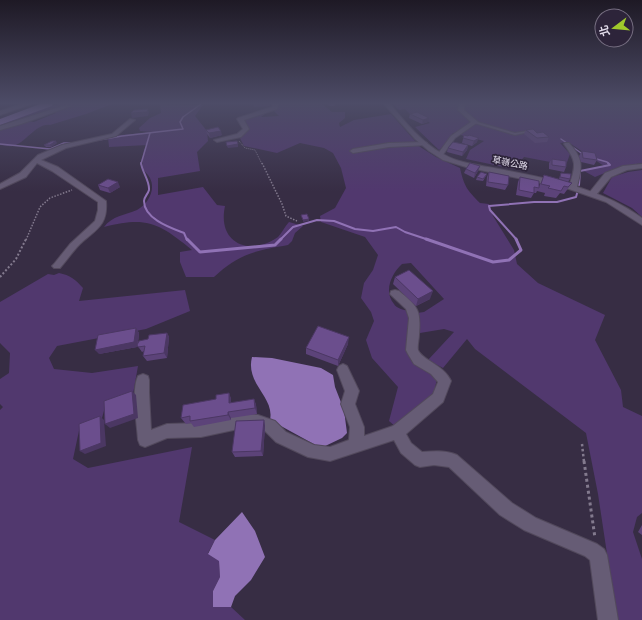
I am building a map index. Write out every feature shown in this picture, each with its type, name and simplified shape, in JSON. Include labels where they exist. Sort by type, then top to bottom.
[{"type":"street","points":[[0,188],[23,175],[40,156],[70,145],[114,135],[116,133]]},
{"type":"street","points":[[217,140],[237,137],[243,133]]},
{"type":"street","name":"草嶺公路","points":[[413,133],[440,155],[470,166],[573,187],[593,193],[618,204],[642,222]]},
{"type":"street","points":[[440,155],[453,137],[459,133]]},
{"type":"street","points":[[353,150],[389,145],[425,144]]},
{"type":"street","points":[[567,144],[576,154],[578,161],[573,187]]},
{"type":"street","points":[[36,160],[55,169],[102,201],[104,212],[99,224],[76,242],[57,266]]},
{"type":"street","points":[[593,193],[608,175],[626,168],[642,166]]},
{"type":"street","points":[[143,380],[142,392],[145,440],[167,431],[201,430],[243,421],[264,423],[281,437],[313,452],[330,454],[356,444],[397,432],[438,398],[445,381],[435,370],[418,360],[412,350],[415,318],[411,307],[395,294]]},
{"type":"street","points":[[343,370],[352,391],[348,404],[357,427],[356,444]]},
{"type":"street","points":[[397,432],[406,448],[420,460],[434,458],[452,460],[506,509],[530,524],[591,550],[598,555],[608,620]]},
{"type":"lane","points":[[511,133],[521,133]]},
{"type":"path","points":[[237,137],[245,148],[255,150],[282,204],[286,216],[298,221]]},
{"type":"path","points":[[0,277],[16,259],[30,232],[40,207],[50,198],[81,187]]},
{"type":"path","points":[[582,444],[598,555]]},
{"type":"shaded area","points":[[0,133],[32,133],[13,146],[0,145]]},
{"type":"shaded area","points":[[143,133],[207,133],[208,141],[197,152],[200,171],[158,178],[158,195],[203,187],[217,205],[225,206],[224,219],[226,229],[231,237],[238,243],[246,246],[256,246],[267,243],[278,237],[289,222],[303,226],[295,233],[292,241],[288,245],[248,254],[223,269],[214,277],[186,277],[180,262],[180,252],[192,250],[170,233],[152,224],[142,222],[131,222],[104,227],[111,220],[137,210],[145,204],[150,196],[152,187],[150,178],[142,168],[144,150],[147,145],[109,147],[108,138]]},
{"type":"shaded area","points":[[245,133],[408,133],[416,142],[351,149],[351,151],[417,145],[436,157],[460,168],[463,179],[469,191],[480,203],[489,204],[493,216],[514,250],[517,264],[538,283],[605,315],[595,340],[621,390],[623,407],[642,416],[642,513],[637,517],[633,532],[642,559],[642,620],[617,620],[598,494],[586,433],[475,349],[467,339],[443,368],[428,360],[454,332],[444,329],[420,333],[417,313],[424,312],[444,299],[411,263],[402,264],[395,272],[390,282],[389,294],[395,305],[400,309],[408,311],[411,322],[407,341],[437,379],[434,392],[429,398],[396,427],[389,421],[398,387],[372,358],[366,340],[374,321],[371,312],[361,298],[364,283],[373,270],[378,255],[365,237],[321,222],[320,216],[335,208],[346,188],[341,168],[333,153],[324,148],[300,143],[277,153],[244,146],[240,138]]},
{"type":"shaded area","points":[[421,133],[642,133],[642,163],[619,167],[595,177],[584,171],[604,166],[568,142],[560,143],[570,154],[566,165],[524,157],[514,169],[466,159],[470,150],[484,141],[453,133],[446,144],[439,150]]},
{"type":"shaded area","points":[[642,170],[642,217],[632,208],[603,193],[612,177],[628,172]]},
{"type":"shaded area","points":[[59,273],[72,278],[83,288],[79,301],[185,290],[190,311],[146,329],[57,346],[49,358],[54,369],[92,373],[138,366],[133,394],[106,403],[102,418],[80,426],[73,459],[88,468],[192,447],[179,522],[215,540],[208,553],[219,560],[220,577],[213,591],[213,606],[231,607],[245,620],[0,620],[0,410],[3,407],[0,404],[0,379],[9,373],[10,353],[0,343],[0,302],[48,274],[54,275]]},
{"type":"shaded area","points":[[252,357],[272,358],[321,368],[333,375],[335,387],[344,410],[347,433],[342,438],[321,448],[270,420],[268,404],[253,375],[251,367]]},
{"type":"shaded area","points":[[242,512],[255,531],[265,557],[251,580],[235,596],[231,607],[213,607],[213,591],[220,577],[219,561],[208,554],[215,540]]},
{"type":"building","points":[[530,133],[544,133],[549,137],[537,138]]},
{"type":"building","points":[[464,135],[479,138],[474,141],[463,138]]},
{"type":"building","points":[[52,141],[56,141],[50,145],[44,145]]},
{"type":"building","points":[[237,141],[238,144],[227,146],[226,142]]},
{"type":"building","points":[[453,142],[468,145],[463,152],[448,148]]},
{"type":"building","points":[[582,151],[595,153],[597,160],[583,158]]},
{"type":"building","points":[[552,159],[566,161],[566,167],[552,165]]},
{"type":"building","points":[[470,163],[480,166],[475,173],[466,169]]},
{"type":"building","points":[[481,172],[487,174],[483,179],[477,177]]},
{"type":"building","points":[[489,172],[509,176],[508,185],[488,182]]},
{"type":"building","points":[[561,173],[571,174],[570,179],[560,177]]},
{"type":"building","points":[[544,175],[572,183],[568,187],[564,186],[561,191],[548,188],[550,186],[541,184]]},
{"type":"building","points":[[520,177],[539,181],[539,188],[534,187],[534,193],[519,190]]},
{"type":"building","points":[[108,179],[118,182],[108,188],[98,185]]},
{"type":"building","points":[[307,214],[309,219],[303,220],[301,215]]},
{"type":"building","points":[[409,270],[433,291],[418,299],[395,277]]},
{"type":"building","points":[[318,326],[349,337],[338,360],[306,348]]},
{"type":"building","points":[[136,328],[134,342],[95,350],[98,335]]},
{"type":"building","points":[[167,333],[164,353],[143,356],[145,346],[138,347],[137,345],[139,341],[148,339],[149,335]]},
{"type":"building","points":[[132,391],[134,414],[105,424],[104,401]]},
{"type":"building","points":[[229,393],[229,403],[254,399],[255,408],[228,412],[228,415],[190,421],[190,416],[181,418],[183,405],[216,399],[216,395]]},
{"type":"building","points":[[100,416],[101,443],[80,451],[79,424]]},
{"type":"building","points":[[264,420],[261,451],[232,452],[236,421]]},
{"type":"waterway","points":[[81,143],[149,133]]},
{"type":"waterway","points":[[141,163],[150,133]]},
{"type":"waterway","points":[[561,139],[584,155]]},
{"type":"waterway","points":[[0,144],[50,149],[64,143],[74,143]]},
{"type":"waterway","points":[[579,185],[580,171],[610,165],[607,162],[593,158]]},
{"type":"waterway","points":[[141,163],[149,187],[144,201],[148,213],[159,222],[184,233],[187,240]]},
{"type":"waterway","points":[[517,240],[490,210],[489,206],[534,202],[557,202],[576,197],[578,190]]},
{"type":"waterway","points":[[187,239],[200,252],[275,245],[293,227],[317,220],[334,221],[355,229],[373,231],[396,227],[405,232],[426,239]]},
{"type":"waterway","points":[[426,239],[493,262],[509,260],[521,250],[516,239]]}]
